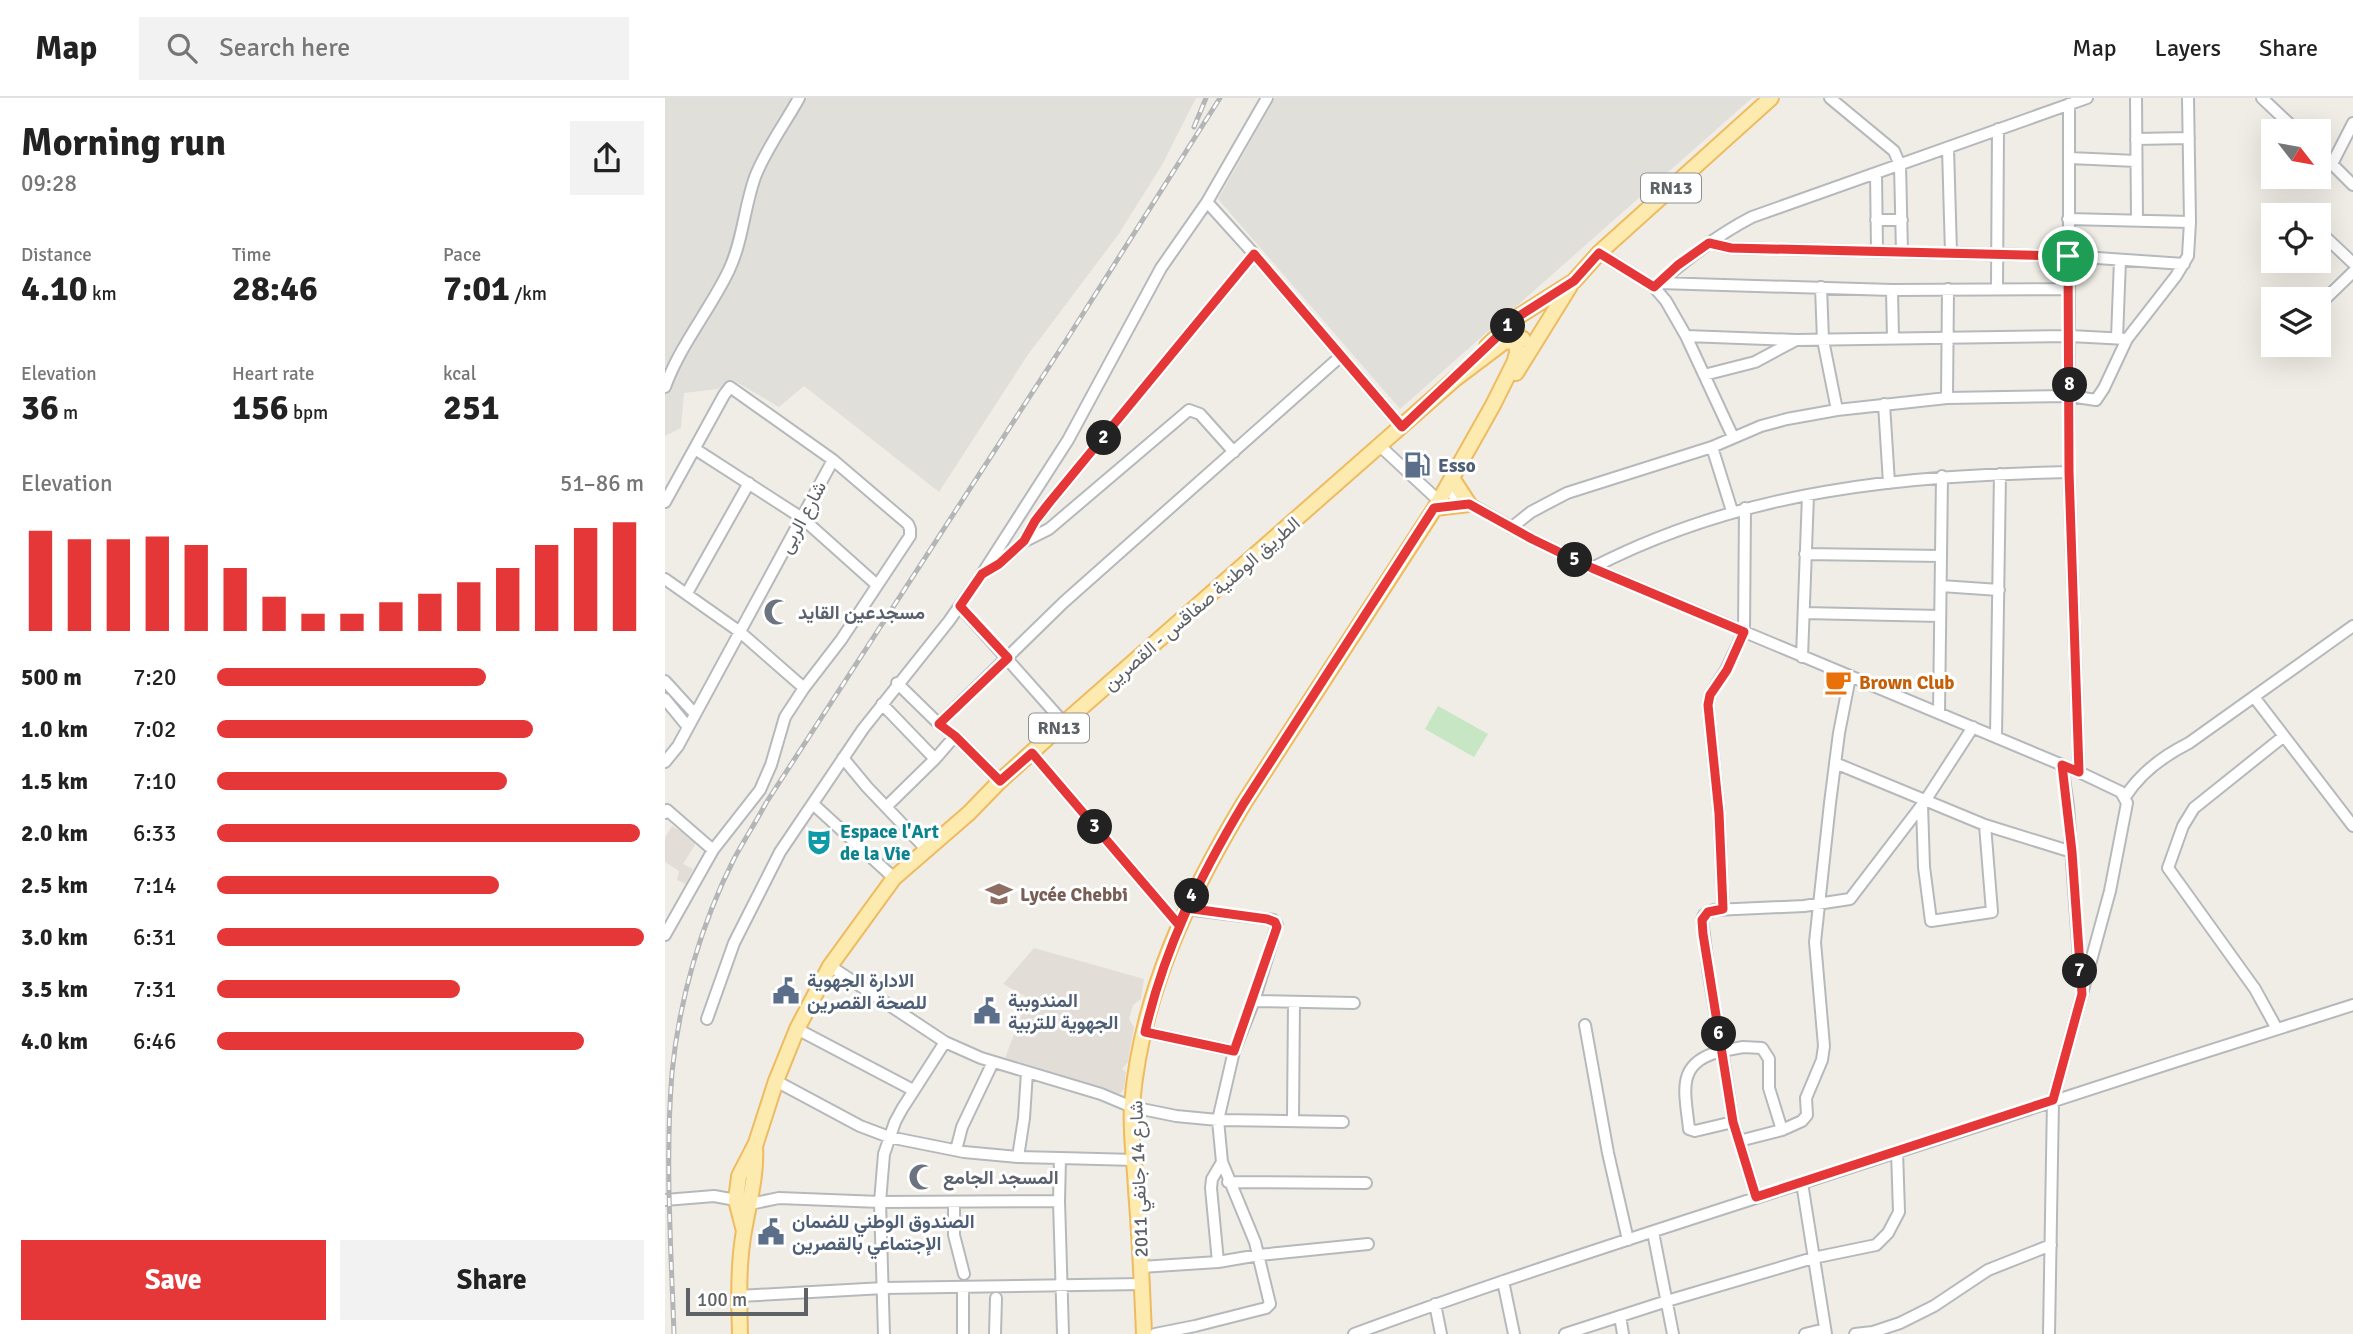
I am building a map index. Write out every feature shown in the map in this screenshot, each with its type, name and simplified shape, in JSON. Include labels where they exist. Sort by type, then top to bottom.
[{"type":"main road","name":"الطريق الوطنية صفاقس - القصرين","points":[[1455,379],[1466,365],[1519,316],[1574,281],[1599,253],[1771,98]]},
{"type":"main road","name":"شارع 14 جانفي 2011","points":[[1493,405],[1574,281]]},
{"type":"main road","points":[[1527,313],[1535,315],[1541,322],[1539,334],[1532,339],[1519,337],[1515,324],[1519,316],[1527,313]]},
{"type":"main road","name":"الطريق الوطنية صفاقس - القصرين","points":[[740,1334],[739,1296],[744,1231],[743,1202],[737,1185],[742,1168],[755,1145],[797,1029],[830,966],[894,878],[928,851],[1064,723],[1455,379],[1504,342],[1519,337]]},
{"type":"main road","name":"شارع 14 جانفي 2011","points":[[1144,1334],[1132,1107],[1145,1032],[1158,982],[1179,925],[1215,850],[1443,494],[1514,363],[1519,337]]},
{"type":"main road","points":[[1443,494],[1469,504]]},
{"type":"main road","points":[[1443,494],[1469,504]]},
{"type":"main road","name":"الطريق الوطنية صفاقس - القصرين","points":[[743,1202],[752,1188],[755,1145]]},
{"type":"main road","points":[[737,1185],[752,1188]]},
{"type":"street","points":[[665,387],[728,272],[739,247],[747,202],[762,161],[799,98]]},
{"type":"street","points":[[707,1018],[747,915],[780,852],[882,704],[982,574],[1068,440],[1161,268],[1207,202],[1267,98]]},
{"type":"street","points":[[1830,98],[1894,151],[1900,165],[1902,252]]},
{"type":"street","points":[[1656,285],[1709,243],[1752,217],[2087,98]]},
{"type":"street","points":[[2136,98],[2137,221]]},
{"type":"street","points":[[1511,528],[1531,512],[1567,493],[1712,447],[1787,419],[1837,410],[1947,398],[2070,396],[2096,400],[2100,396],[2122,339],[2188,256],[2188,98]]},
{"type":"street","points":[[2262,98],[2284,119]]},
{"type":"street","points":[[2069,104],[2069,472],[2079,772]]},
{"type":"street","points":[[2353,123],[2332,164],[2353,186]]},
{"type":"street","points":[[1997,288],[1998,129]]},
{"type":"street","points":[[2136,139],[2189,138]]},
{"type":"street","points":[[1948,148],[1951,253]]},
{"type":"street","points":[[2070,158],[2136,162]]},
{"type":"street","points":[[1876,173],[1877,251]]},
{"type":"street","points":[[1207,202],[1402,427]]},
{"type":"street","points":[[1876,219],[1902,220]]},
{"type":"street","points":[[2068,219],[2190,222]]},
{"type":"street","points":[[1709,243],[1731,248],[2068,256],[2184,264]]},
{"type":"street","points":[[2331,243],[2353,263]]},
{"type":"street","points":[[1599,253],[1656,285],[2069,289]]},
{"type":"street","points":[[982,574],[999,564],[1024,541],[1042,512],[1254,254]]},
{"type":"street","points":[[2120,260],[2122,339]]},
{"type":"street","points":[[2331,293],[2353,272]]},
{"type":"street","points":[[1656,285],[1686,337],[1733,437]]},
{"type":"street","points":[[1821,287],[1823,340],[1837,410]]},
{"type":"street","points":[[1892,289],[1893,338]]},
{"type":"street","points":[[1947,398],[1948,289]]},
{"type":"street","points":[[1686,337],[1823,340],[2070,336],[2122,339]]},
{"type":"street","points":[[1704,375],[1755,362],[1796,340]]},
{"type":"street","points":[[939,724],[1064,602],[1341,356]]},
{"type":"street","name":"شارع الربى","points":[[665,502],[730,387],[833,460],[678,746],[665,762]]},
{"type":"street","points":[[1884,404],[1889,483]]},
{"type":"street","points":[[1024,541],[1049,529],[1189,410],[1200,414],[1234,452]]},
{"type":"street","points":[[1380,446],[1443,494]]},
{"type":"street","points":[[1712,447],[1732,511]]},
{"type":"street","points":[[695,449],[802,518],[877,585]]},
{"type":"street","points":[[665,935],[713,850],[759,790],[771,765],[785,717],[833,651],[909,536],[910,529],[901,517],[833,460]]},
{"type":"street","points":[[1592,568],[1658,537],[1732,511],[1808,495],[1942,476],[2069,472]]},
{"type":"street","points":[[1996,737],[2000,474]]},
{"type":"street","points":[[1939,713],[1942,476]]},
{"type":"street","points":[[687,593],[749,483]]},
{"type":"street","points":[[1802,657],[1808,495]]},
{"type":"street","points":[[1469,504],[1592,568],[2079,772],[2121,792],[2125,797],[2127,803],[2110,891],[2053,1100],[2049,1334]]},
{"type":"street","points":[[1723,909],[1719,813],[1708,705],[1710,695],[1727,670],[1744,632],[1745,508]]},
{"type":"street","points":[[1805,554],[1941,556]]},
{"type":"street","points":[[665,579],[740,632],[804,688]]},
{"type":"street","points":[[1941,586],[1999,590]]},
{"type":"street","points":[[960,606],[1064,723]]},
{"type":"street","points":[[1804,613],[1940,617]]},
{"type":"street","points":[[2125,797],[2135,782],[2153,765],[2189,743],[2353,626]]},
{"type":"street","points":[[1739,1141],[1781,1130],[1802,1121],[1807,1115],[1806,1098],[1822,1060],[1824,1046],[1815,942],[1835,763],[1850,677]]},
{"type":"street","points":[[665,681],[695,714]]},
{"type":"street","points":[[897,684],[1000,781]]},
{"type":"street","points":[[2254,697],[2353,826]]},
{"type":"street","points":[[665,699],[688,727]]},
{"type":"street","points":[[882,704],[935,759]]},
{"type":"street","points":[[1756,1197],[1733,1122],[1702,920],[1708,912],[1723,909],[1820,904],[1850,899],[1923,803],[1973,727]]},
{"type":"street","points":[[886,807],[955,736]]},
{"type":"street","points":[[2277,1029],[2255,989],[2168,868],[2183,826],[2194,808],[2284,736]]},
{"type":"street","points":[[1032,753],[1179,925]]},
{"type":"street","points":[[843,758],[928,851]]},
{"type":"street","points":[[1835,763],[1923,803],[2072,852]]},
{"type":"street","points":[[2062,765],[2072,852],[2082,994]]},
{"type":"street","points":[[1923,803],[1924,867],[1931,921],[1992,912],[1985,825]]},
{"type":"street","points":[[813,804],[894,878]]},
{"type":"street","points":[[665,813],[667,810],[713,850]]},
{"type":"street","points":[[1155,1334],[1269,1306],[1270,1300],[1258,1255],[1222,1162],[1218,1120],[1234,1051],[1254,1001],[1277,927],[1275,922],[1267,919],[1186,908]]},
{"type":"street","points":[[830,966],[946,1042],[993,1062],[1101,1094],[1132,1107],[1176,1116],[1218,1120],[1343,1122]]},
{"type":"street","points":[[1254,1001],[1354,1003]]},
{"type":"street","points":[[1293,1120],[1294,1002]]},
{"type":"street","points":[[1354,1334],[1435,1304],[1756,1197],[2353,1005]]},
{"type":"street","points":[[1585,1025],[1627,1240]]},
{"type":"street","points":[[797,1029],[913,1090]]},
{"type":"street","points":[[1145,1032],[1234,1051]]},
{"type":"street","points":[[884,1334],[880,1202],[884,1154],[889,1137],[913,1090],[946,1042]]},
{"type":"street","points":[[1733,1122],[1695,1131],[1689,1129],[1684,1089],[1686,1076],[1691,1068],[1708,1055],[1743,1047],[1762,1048],[1769,1059],[1769,1088],[1781,1130]]},
{"type":"street","points":[[956,1150],[962,1127],[993,1062]]},
{"type":"street","points":[[1018,1157],[1027,1072]]},
{"type":"street","points":[[776,1081],[860,1126],[889,1137],[956,1150],[1018,1157],[1135,1160]]},
{"type":"street","points":[[1568,1334],[1667,1301],[1813,1258],[1876,1245],[1888,1233],[1899,1212],[1897,1151]]},
{"type":"street","points":[[1060,1158],[1063,1334]]},
{"type":"street","points":[[1218,1262],[1211,1188],[1212,1179],[1222,1162]]},
{"type":"street","points":[[1229,1182],[1366,1183]]},
{"type":"street","points":[[1802,1183],[1826,1332],[1805,1334]]},
{"type":"street","points":[[665,1200],[707,1196],[737,1185]]},
{"type":"street","points":[[752,1188],[779,1198]]},
{"type":"street","points":[[707,1196],[743,1202],[779,1198],[880,1202],[1059,1201]]},
{"type":"street","points":[[954,1202],[954,1235],[964,1274]]},
{"type":"street","points":[[1653,1232],[1673,1334]]},
{"type":"street","points":[[1141,1267],[1218,1262],[1258,1255],[1368,1244]]},
{"type":"street","points":[[1855,1334],[1873,1333],[1900,1323],[1934,1306],[1988,1270],[2051,1245]]},
{"type":"street","points":[[1503,1282],[1514,1334]]},
{"type":"street","points":[[739,1296],[884,1288],[1142,1284]]},
{"type":"street","points":[[963,1287],[963,1334]]},
{"type":"street","points":[[995,1334],[996,1298]]},
{"type":"street","points":[[1435,1304],[1441,1334]]},
{"type":"street","points":[[1620,1316],[1623,1334]]},
{"type":"shaded area","points":[[665,98],[1196,98],[1162,165],[1118,235],[1027,356],[939,492],[804,386],[779,407],[733,380],[718,389],[684,393],[681,428],[665,436]]},
{"type":"shaded area","points":[[1275,98],[1752,98],[1400,409],[1218,199]]},
{"type":"shaded area","points":[[672,826],[693,838],[695,845],[683,864],[693,869],[686,884],[677,880],[679,871],[665,862],[665,838]]},
{"type":"shaded area","points":[[1034,948],[1144,979],[1141,999],[1133,1005],[1129,1019],[1134,1027],[1128,1062],[1122,1069],[1126,1072],[1124,1089],[1119,1094],[1005,1058],[1028,998],[1003,984]]},
{"type":"green space","points":[[1438,706],[1488,734],[1474,757],[1425,729]]},
{"type":"railway","points":[[1194,127],[1206,98]]},
{"type":"railway","points":[[674,1334],[669,1170],[672,1073],[680,1018],[693,963],[722,884],[766,803],[1220,98]]},
{"type":"place","name":"Esso","points":[[1417,465]]},
{"type":"place","name":"مسجدعين القايد","points":[[777,612]]},
{"type":"place","name":"Brown Club","points":[[1838,682]]},
{"type":"place","name":"Espace l'Art de la Vie","points":[[819,842]]},
{"type":"place","name":"Lycée Chebbi","points":[[999,894]]},
{"type":"place","name":"الادارة الجهوية للصحة القصرين","points":[[786,991]]},
{"type":"place","name":"المندوبية الجهوية للتربية","points":[[987,1011]]},
{"type":"place","name":"المسجد الجامع","points":[[922,1177]]},
{"type":"place","name":"الصندوق الوطني للضمان الإجتماعي بالقصرين","points":[[771,1232]]},
{"type":"route","points":[[2068,256],[1731,248],[1709,243],[1678,265],[1654,287],[1599,253],[1574,281],[1519,316],[1402,427],[1254,254],[1049,503],[1024,541],[999,564],[982,574],[971,588],[960,606],[1008,658],[939,724],[955,736],[1000,781],[1032,753],[1118,852],[1179,925],[1186,908],[1275,922],[1277,927],[1254,1001],[1234,1051],[1145,1032],[1167,954],[1186,908],[1215,850],[1244,803],[1434,508],[1469,504],[1475,506],[1511,528],[1592,568],[1744,632],[1727,670],[1710,695],[1708,705],[1717,779],[1723,909],[1708,912],[1702,920],[1733,1122],[1756,1197],[2053,1100],[2082,994],[2068,806],[2062,765],[2079,772],[2069,472],[2068,256]]}]
